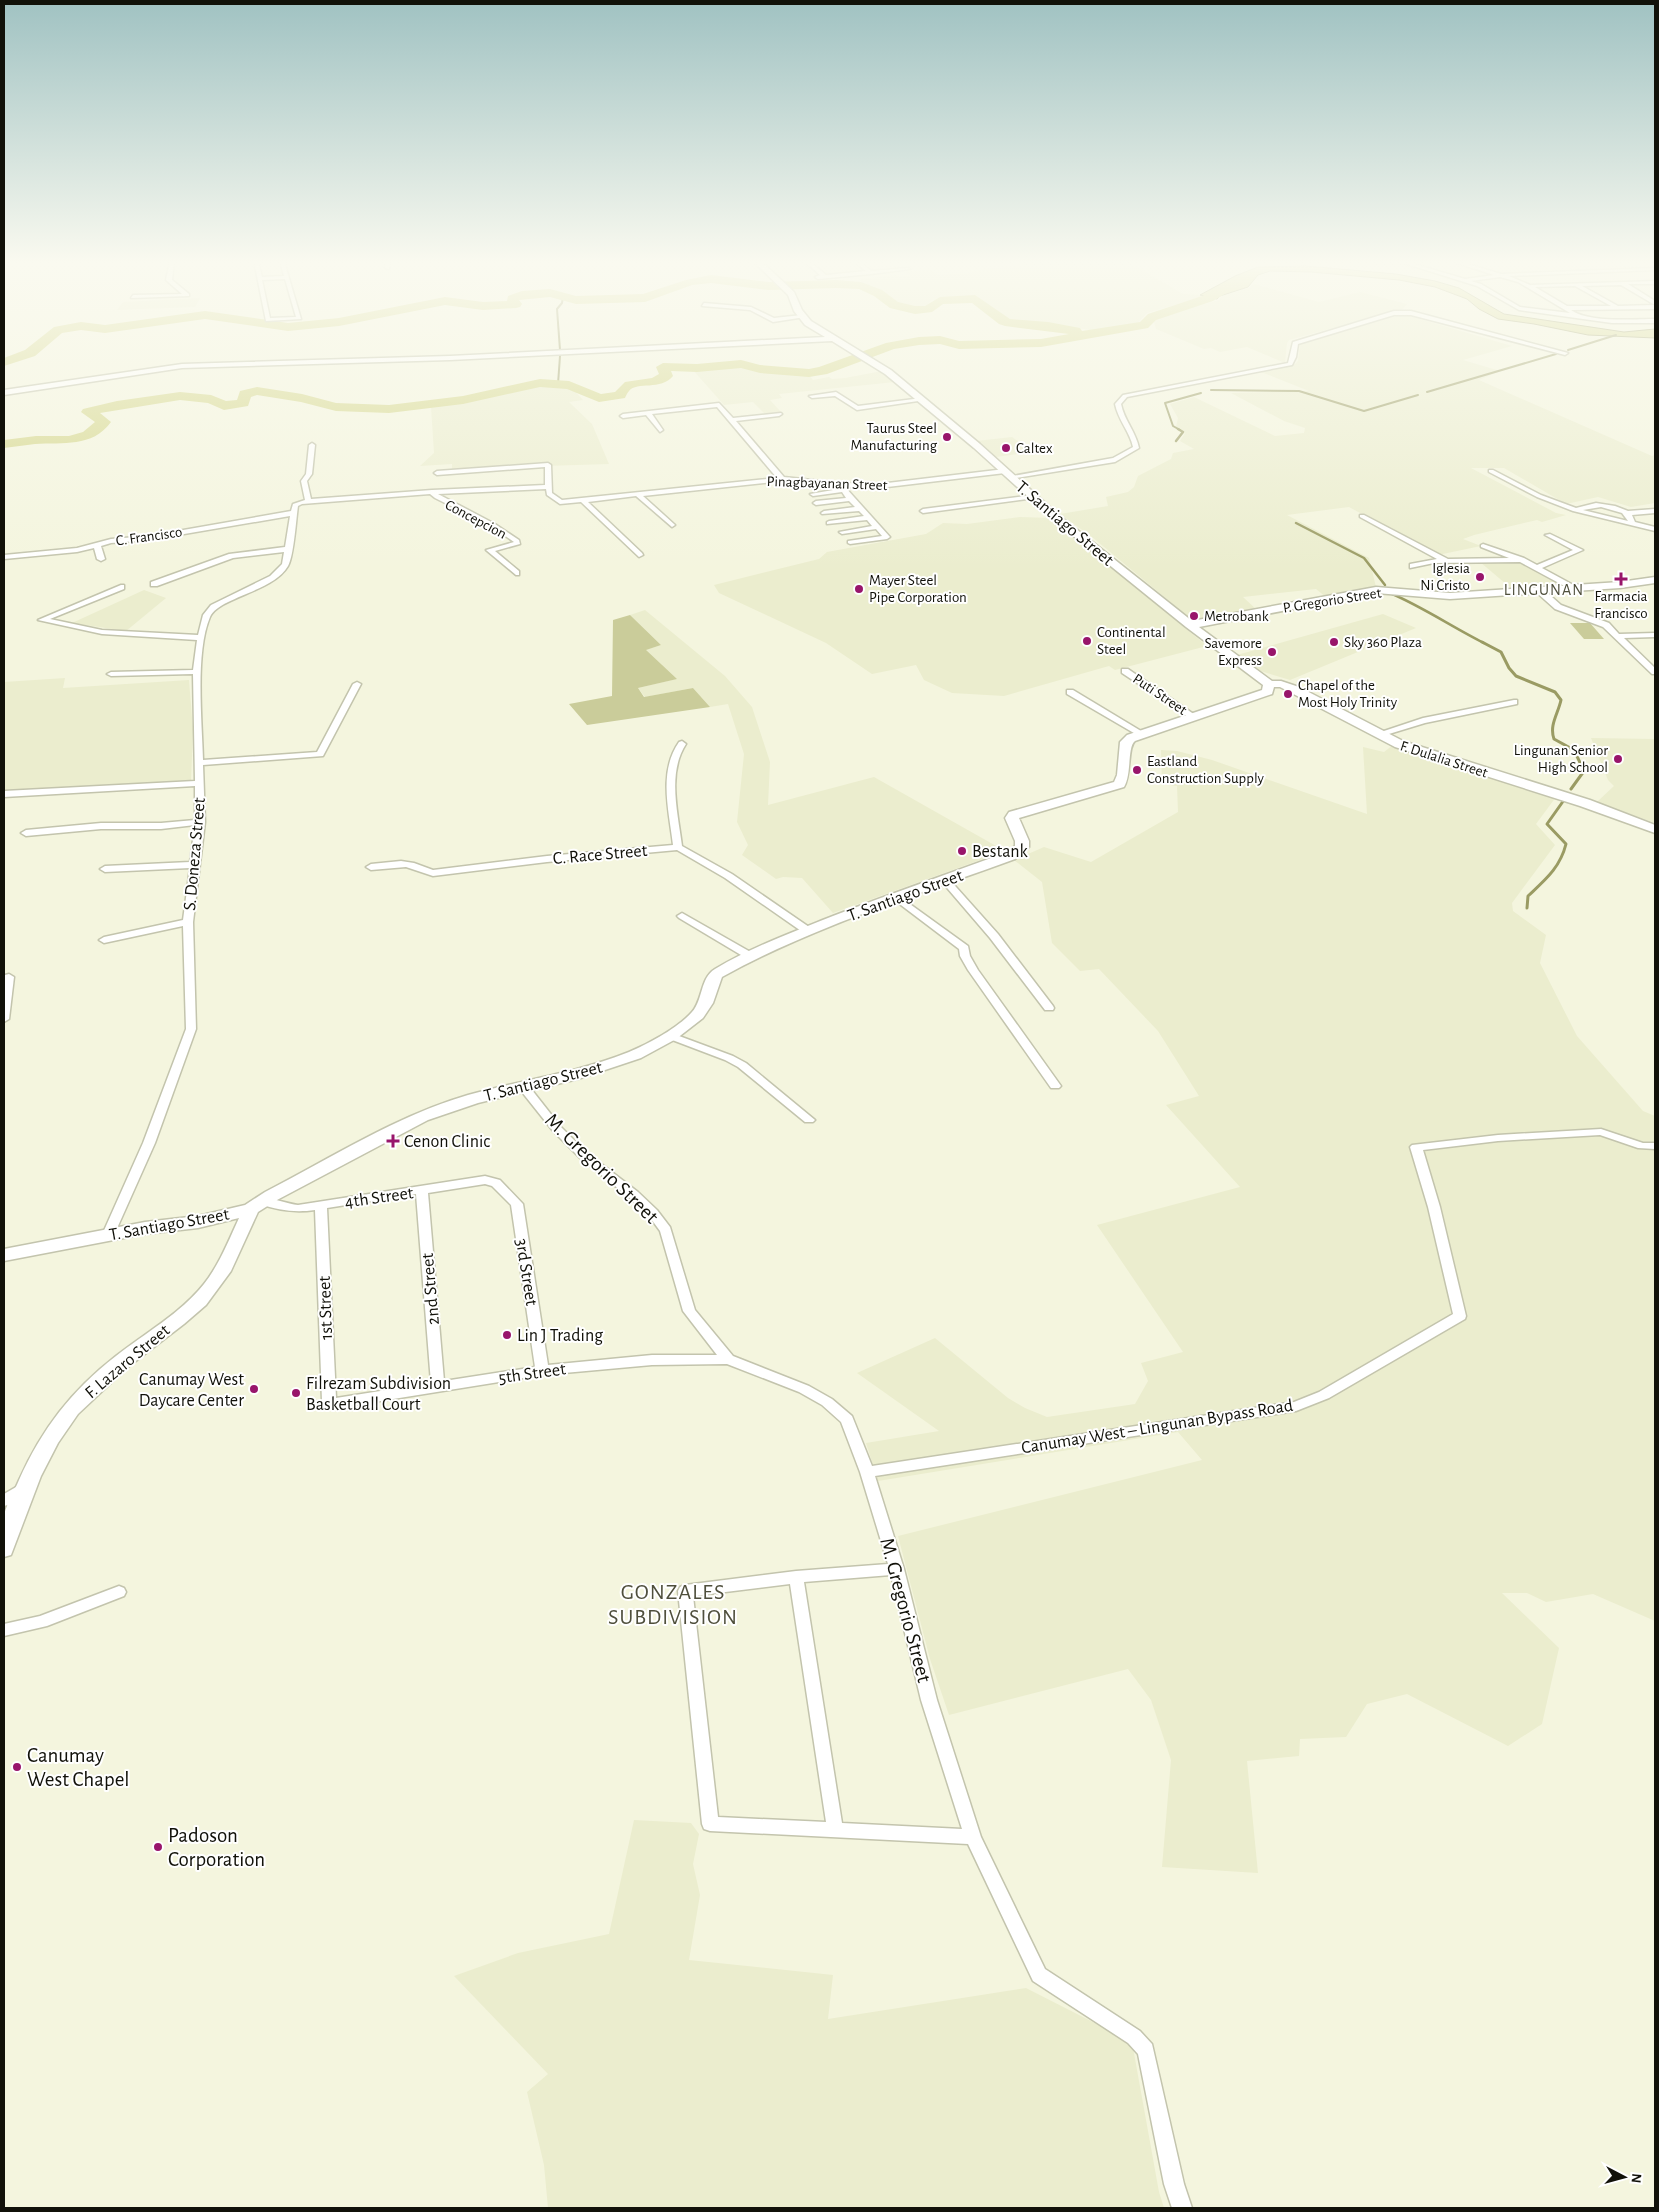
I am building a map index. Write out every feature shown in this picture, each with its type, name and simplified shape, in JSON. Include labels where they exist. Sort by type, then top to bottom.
[{"type":"main road","points":[[4,393],[182,366],[241,364]]},
{"type":"main road","name":"T. Santiago Street","points":[[4,1255],[145,1228],[198,1222],[257,1205],[422,1117],[473,1099],[600,1068],[635,1055],[671,1036],[698,1015],[705,1003],[712,981],[717,974],[750,956],[808,931],[1010,856],[1022,847],[1022,841],[1012,818],[1014,815],[1119,784],[1123,775],[1126,742],[1142,734],[1265,694],[1270,688],[1269,684],[1190,625],[1058,519],[922,400],[888,372],[875,364]]},
{"type":"main road","name":"P. Gregorio Street","points":[[1190,625],[1376,590],[1450,596],[1545,592],[1573,587],[1628,584],[1655,580]]},
{"type":"main road","name":"F. Dulalia Street","points":[[1269,684],[1295,689],[1379,734],[1428,754],[1585,802],[1655,828]]},
{"type":"main road","name":"F. Lazaro Street","points":[[4,1549],[27,1486],[53,1436],[71,1409],[97,1382],[168,1326],[209,1290],[257,1205]]},
{"type":"street","name":"Pinagbayanan Street","points":[[548,487],[549,494],[560,502],[782,478],[842,488],[897,485],[1007,474],[1115,460],[1136,448],[1135,437],[1118,410],[1118,404],[1125,396],[1289,364]]},
{"type":"street","points":[[812,396],[836,394],[857,408],[922,400]]},
{"type":"street","points":[[623,416],[719,405],[782,478]]},
{"type":"street","points":[[648,413],[660,430]]},
{"type":"street","points":[[732,420],[779,414]]},
{"type":"street","points":[[312,445],[309,474],[304,481],[308,500],[548,487],[548,466],[438,473]]},
{"type":"street","points":[[1491,471],[1539,496],[1575,510],[1655,529]]},
{"type":"street","points":[[813,494],[842,488],[886,538],[850,542]]},
{"type":"street","name":"Concepcion","points":[[432,492],[437,497],[493,525],[517,541],[518,544],[490,550],[516,573]]},
{"type":"street","points":[[636,493],[672,525]]},
{"type":"street","points":[[923,511],[1033,497]]},
{"type":"street","points":[[816,503],[851,499]]},
{"type":"street","name":"S. Doneza Street","points":[[108,1235],[149,1143],[191,1029],[188,922],[200,822],[197,672],[201,638],[207,615],[211,610],[280,572],[286,564],[296,503],[308,500]]},
{"type":"street","points":[[582,500],[640,555]]},
{"type":"street","points":[[1575,510],[1599,505],[1629,513],[1655,512]]},
{"type":"street","points":[[824,513],[859,509]]},
{"type":"street","name":"C. Francisco","points":[[4,557],[77,550],[97,545],[293,513]]},
{"type":"street","points":[[1629,513],[1632,518],[1632,524]]},
{"type":"street","points":[[1362,516],[1446,561]]},
{"type":"street","points":[[830,523],[868,518]]},
{"type":"street","points":[[842,532],[877,527]]},
{"type":"street","points":[[1537,568],[1580,550],[1548,535]]},
{"type":"street","points":[[97,545],[101,559]]},
{"type":"street","points":[[1483,546],[1521,560],[1573,587]]},
{"type":"street","points":[[154,584],[232,556],[288,549]]},
{"type":"street","points":[[1413,566],[1446,561],[1521,560]]},
{"type":"street","points":[[122,587],[42,620],[102,632],[201,638]]},
{"type":"street","points":[[1545,592],[1558,597],[1574,613]]},
{"type":"street","points":[[1545,592],[1558,607],[1606,625],[1654,669]]},
{"type":"street","points":[[1619,636],[1655,635]]},
{"type":"street","points":[[110,674],[197,672]]},
{"type":"street","name":"Puti Street","points":[[1125,672],[1194,717]]},
{"type":"street","points":[[200,763],[320,754],[357,684]]},
{"type":"street","points":[[1070,692],[1142,734]]},
{"type":"street","points":[[1379,734],[1423,722],[1514,702]]},
{"type":"street","points":[[682,744],[676,751],[672,765],[673,802],[678,847],[697,856],[756,894],[808,931]]},
{"type":"street","points":[[4,794],[199,783]]},
{"type":"street","points":[[26,833],[101,826],[161,826],[200,822]]},
{"type":"street","name":"C. Race Street","points":[[371,867],[401,864],[418,868],[423,872],[433,873],[547,859],[678,847]]},
{"type":"street","points":[[105,869],[194,866]]},
{"type":"street","points":[[945,880],[994,936],[1049,1008]]},
{"type":"street","points":[[896,897],[964,948],[965,956],[973,970],[1055,1086]]},
{"type":"street","points":[[682,916],[750,956]]},
{"type":"street","points":[[104,940],[188,922]]},
{"type":"street","points":[[4,1019],[9,977]]},
{"type":"street","points":[[671,1036],[729,1058],[742,1065],[808,1120]]},
{"type":"street","name":"M. Gregorio Street","points":[[524,1087],[557,1129],[583,1155],[634,1195],[653,1213],[666,1230],[689,1311],[728,1359],[804,1389],[827,1402],[847,1419],[897,1569],[929,1700],[973,1837],[1039,1975],[1134,2038],[1146,2050],[1174,2184],[1182,2208]]},
{"type":"street","name":"Canumay West – Lingunan Bypass Road","points":[[866,1472],[1296,1406],[1324,1395],[1460,1316],[1434,1207],[1416,1147],[1498,1138],[1601,1132],[1642,1146],[1655,1146]]},
{"type":"street","name":"4th Street","points":[[257,1205],[298,1209],[485,1180],[496,1183]]},
{"type":"street","name":"3rd Street","points":[[496,1183],[516,1204],[542,1370]]},
{"type":"street","name":"2nd Street","points":[[422,1191],[438,1388]]},
{"type":"street","name":"1st Street","points":[[321,1206],[328,1396],[329,1401],[337,1403]]},
{"type":"street","name":"5th Street","points":[[337,1403],[542,1370],[652,1360],[728,1359]]},
{"type":"street","points":[[4,1501],[27,1486]]},
{"type":"street","points":[[897,1569],[796,1577],[685,1591],[710,1824],[973,1837]]},
{"type":"street","points":[[796,1577],[835,1830]]},
{"type":"street","points":[[4,1630],[42,1622],[119,1592]]},
{"type":"shaded area","points":[[1294,364],[1477,364],[1500,371],[1479,380],[1652,456],[1655,455],[1655,503],[1631,507],[1598,497],[1566,504],[1504,468],[1471,468],[1556,513],[1566,515],[1542,522],[1537,520],[1474,535],[1463,539],[1481,546],[1438,555],[1349,507],[1287,515],[1369,558],[1376,587],[1327,598],[1316,589],[1243,597],[1257,610],[1192,620],[1092,537],[1060,514],[1108,506],[1106,497],[1128,492],[1134,487],[1138,476],[1171,459],[1173,453],[1194,449],[1180,441],[1185,433],[1176,427],[1178,418],[1170,404],[1194,397],[1275,436],[1304,433],[1305,428],[1284,421],[1231,393],[1309,391],[1261,372]]},
{"type":"shaded area","points":[[733,365],[743,366],[754,371],[808,374],[813,380],[829,377],[832,379],[845,378],[882,371],[895,382],[779,394],[782,398],[770,400],[781,412],[765,414],[753,402],[724,405],[692,369]]},
{"type":"shaded area","points":[[540,385],[573,389],[583,400],[569,402],[592,424],[609,464],[544,466],[543,462],[452,469],[452,464],[420,466],[434,453],[431,407],[465,402]]},
{"type":"shaded area","points":[[1012,437],[1033,452],[996,457],[976,441]]},
{"type":"shaded area","name":"Mayer Steel Pipe Corporation","points":[[1020,517],[1051,518],[1207,646],[1115,670],[1109,666],[1004,696],[952,693],[924,680],[916,665],[872,674],[826,643],[719,593],[714,585],[819,559],[827,552],[926,534],[943,523],[967,524]]},
{"type":"shaded area","points":[[1519,561],[1566,585],[1512,589],[1480,562]]},
{"type":"shaded area","points":[[144,590],[166,598],[126,631],[72,623]]},
{"type":"shaded area","points":[[645,610],[725,676],[752,707],[770,762],[768,805],[874,777],[1005,851],[833,913],[802,878],[783,877],[776,879],[742,855],[748,845],[737,822],[744,754],[728,704],[710,707],[693,688],[645,697],[638,688],[676,679],[645,650],[661,645],[630,615]]},
{"type":"shaded area","name":"Sky 360 Plaza","points":[[1383,614],[1416,628],[1290,680],[1257,670],[1237,655]]},
{"type":"shaded area","points":[[630,615],[661,645],[646,650],[677,679],[638,688],[644,697],[693,688],[710,707],[587,725],[569,704],[612,696],[613,620]]},
{"type":"shaded area","points":[[1570,623],[1590,623],[1604,639],[1584,639]]},
{"type":"shaded area","points":[[65,678],[63,688],[189,680],[193,730],[191,782],[4,792],[4,682]]},
{"type":"shaded area","name":"Lingunan Senior High School","points":[[1591,738],[1655,739],[1655,823],[1597,802],[1614,786],[1608,780]]},
{"type":"shaded area","points":[[1393,745],[1556,797],[1536,824],[1555,845],[1512,903],[1513,911],[1546,935],[1540,963],[1577,1036],[1643,1111],[1655,1116],[1655,1621],[1593,1594],[1546,1602],[1527,1593],[1502,1593],[1559,1648],[1542,1724],[1508,1746],[1407,1694],[1367,1704],[1346,1737],[1300,1739],[1299,1756],[1247,1761],[1258,1873],[1162,1867],[1171,1760],[1151,1700],[1128,1669],[949,1715],[930,1659],[898,1536],[1202,1460],[1178,1432],[878,1481],[866,1443],[939,1431],[857,1373],[935,1338],[1008,1398],[1025,1408],[1047,1417],[1135,1404],[1148,1381],[1141,1363],[1183,1352],[1097,1225],[1240,1187],[1166,1105],[1199,1096],[1158,1031],[1099,969],[1080,971],[1052,943],[1042,882],[1014,860],[1044,847],[1091,862],[1178,812],[1177,786],[1162,784],[1161,750],[1177,751],[1212,760],[1367,814],[1363,747],[1384,752]]},
{"type":"shaded area","points":[[634,1820],[691,1823],[699,1834],[693,1864],[700,1895],[689,1960],[833,1975],[828,2019],[1026,1988],[1132,2042],[1159,2192],[1164,2208],[548,2208],[544,2165],[527,2092],[548,2074],[454,1976],[518,1953],[609,1934]]},
{"type":"waterway","points":[[558,384],[559,364]]},
{"type":"waterway","points":[[4,444],[36,440],[70,440],[88,435],[104,422],[88,412],[117,405],[180,396],[211,399],[224,406],[243,403],[245,394],[257,391],[302,398],[336,407],[389,409],[463,400],[540,383],[569,385],[599,398],[620,395],[622,390],[629,385],[656,382],[666,376],[663,367],[697,368],[739,364]]},
{"type":"waterway","points":[[742,364],[760,369],[809,373],[822,371],[841,364]]},
{"type":"waterway","points":[[1427,392],[1521,364]]},
{"type":"waterway","points":[[1211,390],[1299,391],[1364,411],[1418,395]]},
{"type":"waterway","points":[[1180,430],[1173,426],[1165,403],[1201,393]]},
{"type":"waterway","points":[[1176,441],[1183,432],[1178,429]]},
{"type":"waterway","points":[[1296,523],[1364,558],[1385,585]]},
{"type":"waterway","points":[[1390,593],[1414,604],[1484,643]]},
{"type":"waterway","points":[[1482,642],[1501,652],[1509,668],[1516,676],[1555,692],[1561,700],[1553,724],[1554,739],[1574,750],[1584,771],[1571,789]]},
{"type":"waterway","points":[[1527,908],[1528,896],[1556,867],[1566,844],[1547,824],[1564,800]]},
{"type":"place","name":"Taurus Steel Manufacturing","points":[[947,437]]},
{"type":"place","name":"Caltex","points":[[1006,448]]},
{"type":"place","name":"Iglesia Ni Cristo","points":[[1480,577]]},
{"type":"place","name":"Farmacia Francisco","points":[[1621,579]]},
{"type":"place","name":"Mayer Steel Pipe Corporation","points":[[859,589]]},
{"type":"place","name":"Metrobank","points":[[1194,616]]},
{"type":"place","name":"Continental Steel","points":[[1087,641]]},
{"type":"place","name":"Sky 360 Plaza","points":[[1334,642]]},
{"type":"place","name":"Savemore Express","points":[[1272,652]]},
{"type":"place","name":"Chapel of the Most Holy Trinity","points":[[1288,694]]},
{"type":"place","name":"Lingunan Senior High School","points":[[1618,759]]},
{"type":"place","name":"Eastland Construction Supply","points":[[1137,770]]},
{"type":"place","name":"Bestank","points":[[962,851]]},
{"type":"place","name":"Cenon Clinic","points":[[393,1141]]},
{"type":"place","name":"Lin J Trading","points":[[507,1335]]},
{"type":"place","name":"Canumay West Daycare Center","points":[[254,1389]]},
{"type":"place","name":"Filrezam Subdivision Basketball Court","points":[[296,1393]]},
{"type":"place","name":"Canumay West Chapel","points":[[17,1767]]},
{"type":"place","name":"Padoson Corporation","points":[[158,1847]]},
{"type":"district","name":"LINGUNAN","points":[[1544,589]]},
{"type":"district","name":"GONZALES SUBDIVISION","points":[[673,1604]]}]
